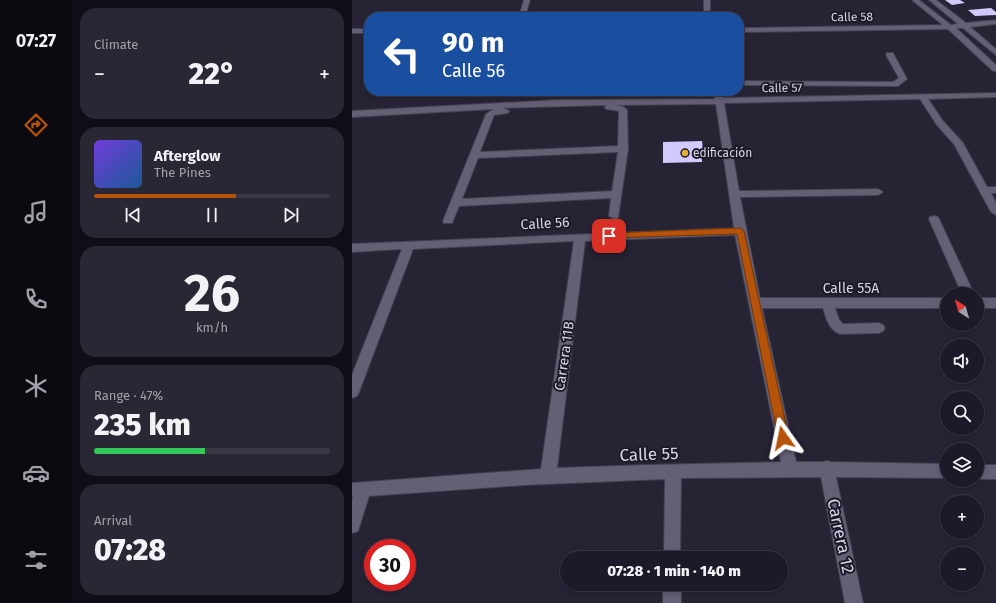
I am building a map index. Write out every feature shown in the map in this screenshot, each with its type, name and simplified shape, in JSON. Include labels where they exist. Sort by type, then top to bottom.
[{"type":"street","points":[[523,12],[527,0]]},
{"type":"street","points":[[707,0],[707,12]]},
{"type":"street","points":[[915,0],[950,26],[996,69]]},
{"type":"street","points":[[932,0],[996,53]]},
{"type":"street","name":"Calle 58","points":[[744,30],[950,26],[996,22]]},
{"type":"street","points":[[352,31],[364,31]]},
{"type":"street","points":[[744,83],[894,84],[903,80],[890,55]]},
{"type":"street","name":"Calle 57","points":[[352,114],[719,96],[922,97],[996,95]]},
{"type":"street","points":[[719,96],[740,231],[790,468]]},
{"type":"street","points":[[922,97],[940,123],[958,143],[996,212]]},
{"type":"street","points":[[557,103],[566,108],[572,109],[619,108],[623,110],[623,149],[614,216]]},
{"type":"street","points":[[448,221],[490,114],[496,111],[533,109],[538,108],[541,104]]},
{"type":"street","points":[[474,155],[623,149]]},
{"type":"street","points":[[983,190],[996,190]]},
{"type":"street","points":[[734,194],[878,192]]},
{"type":"street","points":[[454,203],[617,194]]},
{"type":"street","points":[[934,218],[965,287]]},
{"type":"street","name":"Calle 56","points":[[352,248],[740,231]]},
{"type":"street","name":"Carrera 11B","points":[[548,476],[580,237]]},
{"type":"street","points":[[352,392],[409,245]]},
{"type":"street","name":"Calle 55A","points":[[755,303],[940,303]]},
{"type":"street","points":[[828,303],[834,322],[840,329],[879,328]]},
{"type":"street","points":[[984,303],[996,304]]},
{"type":"street","name":"Calle 55","points":[[358,489],[548,476],[790,468],[940,471]]},
{"type":"street","name":"Carrera 12","points":[[827,468],[854,603]]},
{"type":"street","points":[[672,551],[673,472]]},
{"type":"street","points":[[984,472],[996,472]]},
{"type":"street","points":[[352,525],[358,489]]},
{"type":"street","points":[[672,591],[672,603]]},
{"type":"building","points":[[945,0],[960,0],[965,3],[952,5]]},
{"type":"building","points":[[991,8],[996,12],[996,15],[975,16],[968,10]]},
{"type":"building","name":"edificación","points":[[702,141],[703,149],[706,150],[706,156],[702,156],[702,162],[663,163],[663,142]]},
{"type":"place","name":"edificación","points":[[685,153]]},
{"type":"route","points":[[609,236],[740,231],[783,438]]}]
